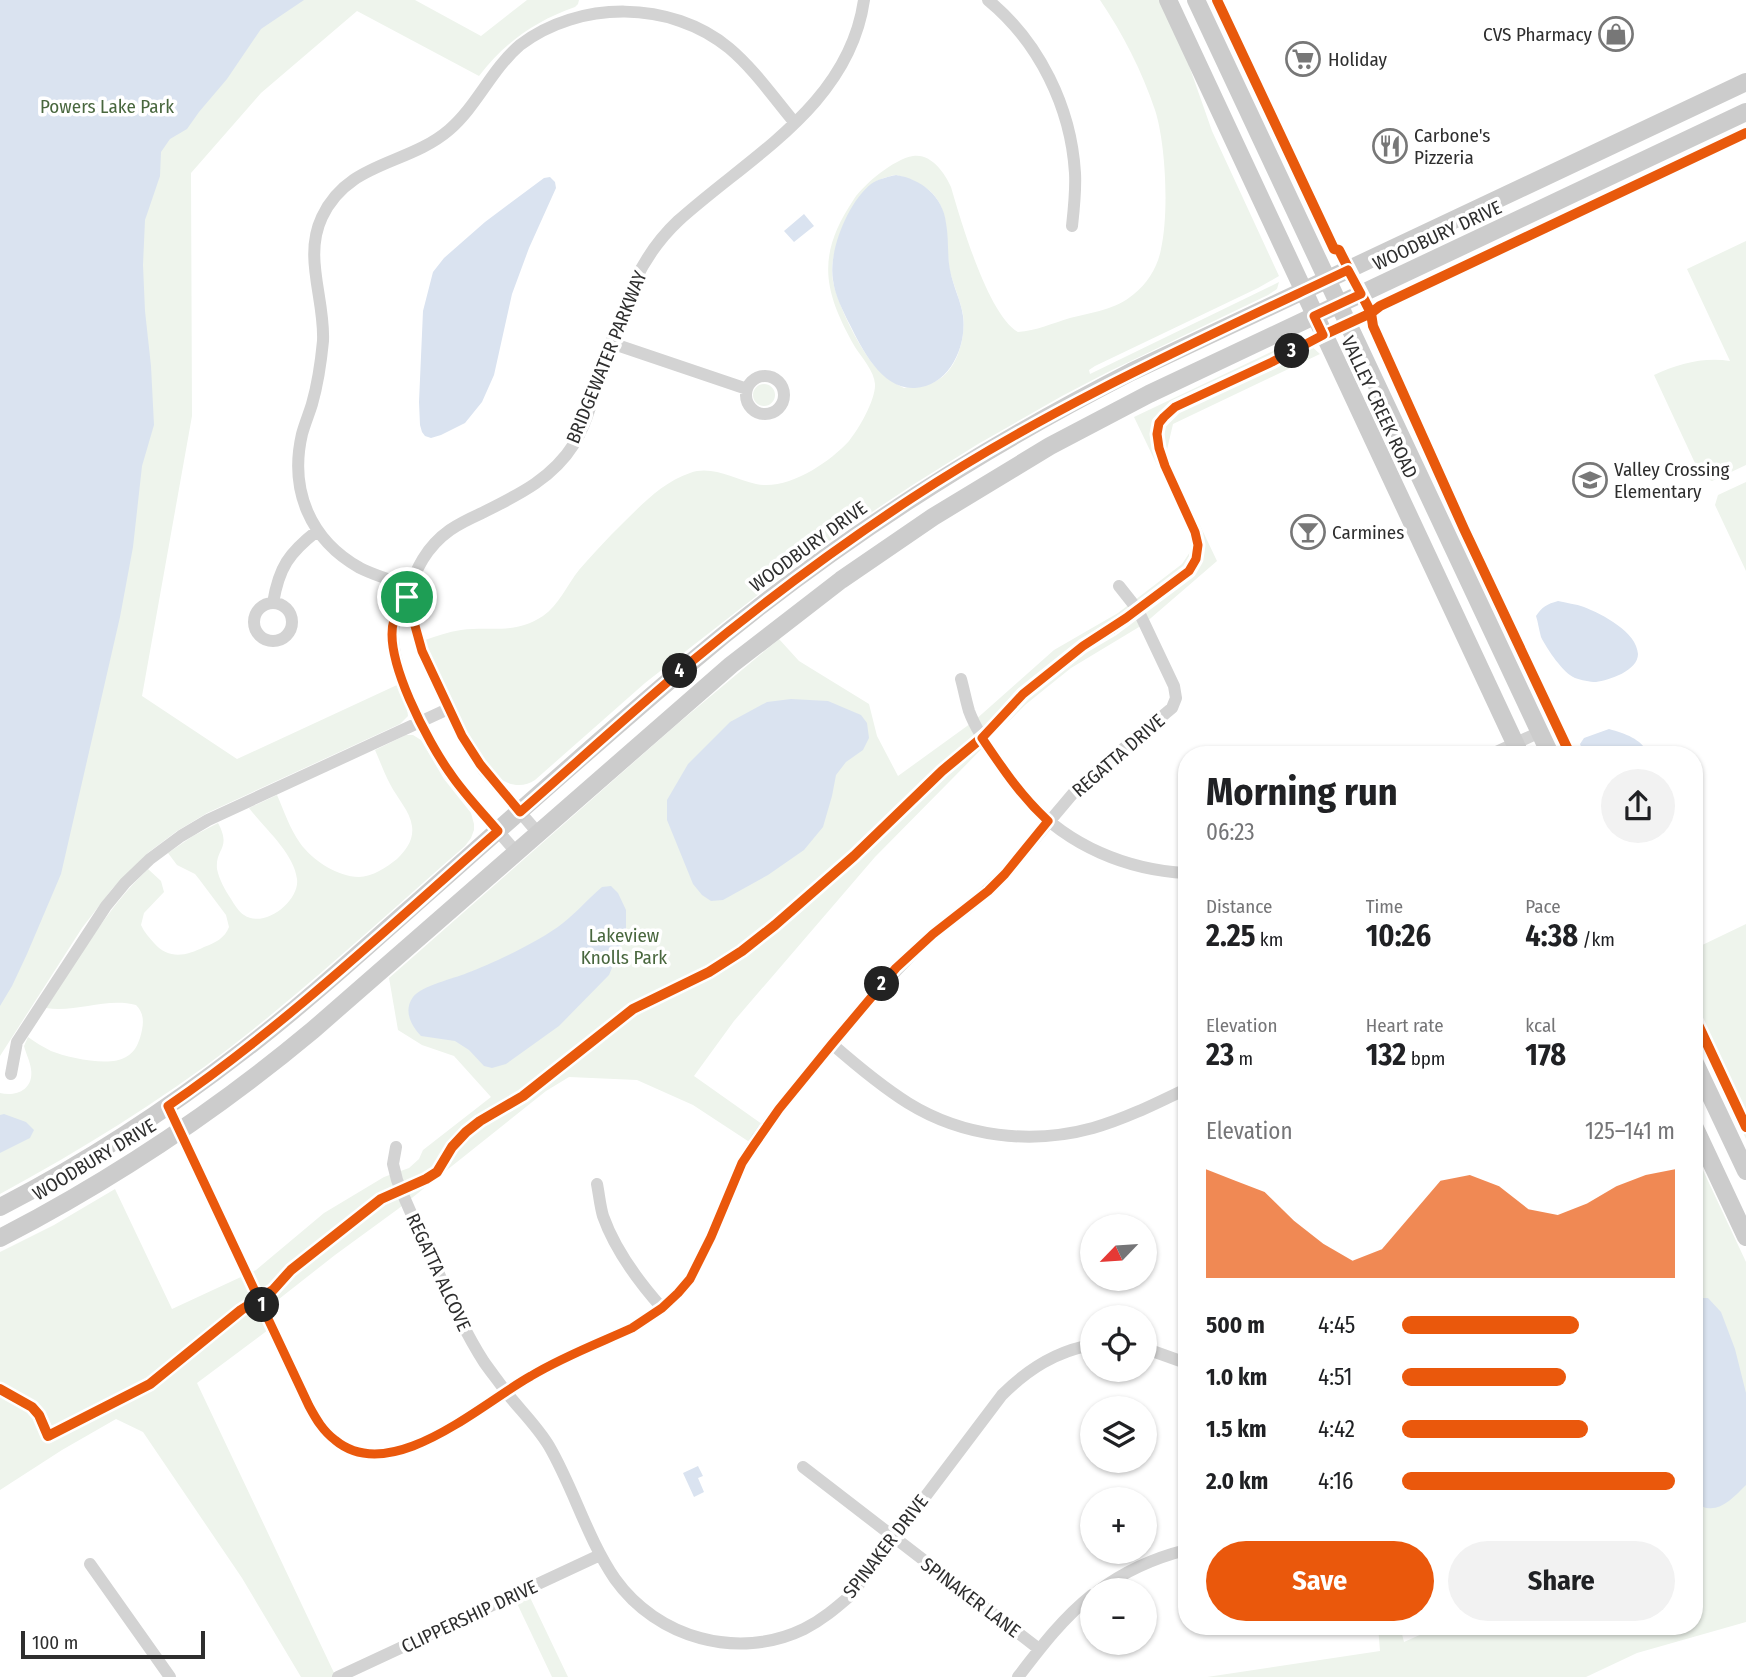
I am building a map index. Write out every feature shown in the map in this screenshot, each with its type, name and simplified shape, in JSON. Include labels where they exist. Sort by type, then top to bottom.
[{"type":"main road","name":"VALLEY CREEK ROAD","points":[[1196,0],[1546,746]]},
{"type":"main road","name":"VALLEY CREEK ROAD","points":[[1175,3],[1314,316],[1516,746]]},
{"type":"main road","name":"WOODBURY DRIVE","points":[[0,1206],[86,1158],[168,1106],[224,1066],[282,1019],[690,663],[822,559],[903,504],[985,452],[1148,364],[1746,82]]},
{"type":"main road","name":"WOODBURY DRIVE","points":[[0,1238],[97,1184],[180,1131],[292,1047],[709,683],[841,580],[917,528],[1003,473],[1075,432],[1173,382],[1746,112]]},
{"type":"main road","points":[[1703,1081],[1746,1171]]},
{"type":"main road","points":[[1703,1145],[1746,1237]]},
{"type":"street","name":"BRIDGEWATER PARKWAY","points":[[516,852],[450,774],[432,744],[401,677],[394,650],[394,621],[422,560],[445,534],[530,488],[563,459],[584,423],[623,307],[646,259],[681,218],[795,124],[821,97],[843,65],[858,30],[864,0]]},
{"type":"street","points":[[988,0],[1010,21],[1031,48],[1049,78],[1063,110],[1075,172],[1072,226]]},
{"type":"street","points":[[538,833],[475,758],[462,736],[419,645],[408,592],[353,563],[331,546],[317,531],[308,513],[301,491],[298,454],[321,362],[322,314],[313,253],[322,216],[332,200],[360,174],[428,146],[449,130],[465,114],[502,63],[533,34],[577,15],[590,6],[653,12],[704,30],[738,56],[795,124]]},
{"type":"street","points":[[611,343],[747,389]]},
{"type":"street","points":[[272,603],[279,575],[286,561],[296,547],[317,531]]},
{"type":"street","name":"REGATTA DRIVE","points":[[168,1106],[309,1406],[321,1426],[336,1441],[356,1451],[391,1454],[407,1449],[475,1414],[533,1374],[632,1328],[662,1308],[678,1293],[690,1279],[742,1163],[758,1137],[896,968],[933,934],[988,891],[1081,784],[1172,708],[1174,686],[1138,610],[1119,586]]},
{"type":"street","points":[[961,679],[969,710],[982,738],[1014,786],[1048,821],[1074,839],[1119,861],[1142,868],[1178,873]]},
{"type":"street","points":[[11,1074],[17,1042],[101,912],[144,865],[181,836],[208,820],[448,709]]},
{"type":"street","points":[[1521,746],[1539,732]]},
{"type":"street","points":[[832,1044],[909,1104],[934,1117],[986,1133],[1023,1137],[1069,1133],[1095,1127],[1178,1097]]},
{"type":"street","name":"REGATTA ALCOVE","points":[[396,1147],[393,1169],[400,1190],[455,1309],[483,1359],[506,1391]]},
{"type":"street","points":[[597,1184],[603,1215],[620,1251],[642,1285],[662,1308]]},
{"type":"street","name":"SPINAKER DRIVE","points":[[506,1391],[548,1444],[600,1555],[634,1601],[657,1619],[700,1639],[727,1643],[756,1642],[779,1638],[803,1629],[828,1615],[851,1595],[1002,1395],[1037,1366],[1080,1347]]},
{"type":"street","points":[[1157,1353],[1178,1360]]},
{"type":"street","name":"SPINAKER LANE","points":[[803,1467],[1040,1649]]},
{"type":"street","points":[[1117,1578],[1145,1563],[1178,1553]]},
{"type":"street","name":"CLIPPERSHIP DRIVE","points":[[338,1677],[600,1555]]},
{"type":"street","points":[[90,1564],[170,1677]]},
{"type":"street","points":[[1018,1677],[1066,1618],[1080,1606]]},
{"type":"green space","name":"Powers Lake Park","points":[[0,0],[415,0],[481,36],[527,0],[579,0],[575,7],[521,34],[499,53],[479,76],[357,11],[261,93],[191,173],[192,416],[142,696],[237,759],[397,685],[408,716],[400,724],[207,813],[149,852],[112,889],[82,928],[0,1056]]},
{"type":"green space","points":[[1100,0],[1160,0],[1185,54],[1212,131],[1279,276],[1095,366],[1089,370],[1090,374],[1279,282],[1277,289],[1062,396],[911,486],[833,538],[645,683],[535,780],[520,785],[504,781],[493,771],[470,738],[425,640],[461,630],[522,626],[543,616],[611,535],[647,499],[678,478],[698,471],[707,471],[756,484],[781,483],[819,466],[849,441],[870,405],[875,384],[870,369],[855,347],[836,308],[828,273],[829,256],[842,219],[854,199],[880,173],[913,156],[926,158],[941,170],[951,187],[986,288],[996,307],[1018,332],[1111,307],[1139,290],[1152,274],[1161,249],[1165,217],[1162,141],[1155,110],[1144,81]],"holes":[[[896,175],[921,185],[939,202],[946,224],[950,272],[964,323],[959,352],[944,376],[932,383],[904,388],[881,372],[861,347],[841,307],[832,272],[839,240],[860,197],[874,183]]]},
{"type":"green space","points":[[1746,241],[1746,465],[1712,481],[1701,476],[1654,375],[1691,362],[1730,361],[1687,269]]},
{"type":"green space","name":"Lakeview Knolls Park","points":[[1297,342],[1310,345],[1320,354],[1173,424],[1166,454],[1217,561],[1144,624],[1071,668],[1025,705],[875,857],[734,1021],[694,1076],[766,1127],[754,1145],[693,1105],[637,1080],[569,1077],[546,1091],[265,1310],[272,1327],[197,1383],[336,1677],[301,1677],[242,1578],[143,1432],[116,1419],[0,1490],[0,1252],[54,1225],[115,1189],[172,1309],[256,1270],[324,1213],[384,1177],[409,1168],[419,1159],[423,1150],[491,1097],[454,1056],[422,1045],[398,1030],[389,978],[675,726],[779,639],[799,661],[869,704],[877,736],[898,776],[974,721],[1054,650],[1118,613],[1182,564],[1190,552],[1191,536],[1134,417]]},
{"type":"green space","points":[[764,384],[772,387],[775,395],[772,403],[764,406],[756,403],[753,395],[756,387]]},
{"type":"green space","points":[[1746,482],[1746,571],[1715,505],[1718,495]]},
{"type":"green space","points":[[406,735],[413,735],[421,740],[444,779],[471,813],[474,830],[465,846],[321,973],[232,1046],[119,1124],[0,1194],[0,1093],[18,1092],[30,1082],[31,1069],[24,1046],[28,1037],[59,1054],[100,1061],[126,1057],[139,1042],[143,1020],[136,1005],[114,1003],[68,1009],[46,1008],[93,936],[133,884],[148,869],[161,881],[164,892],[144,913],[141,925],[166,952],[184,954],[219,940],[229,927],[226,915],[195,874],[177,865],[168,853],[218,823],[223,843],[217,869],[235,905],[242,914],[252,918],[270,916],[279,911],[293,896],[297,879],[295,869],[278,841],[249,808],[277,795],[296,838],[318,861],[334,871],[351,876],[364,877],[379,871],[403,852],[411,840],[412,831],[409,815],[388,780],[375,750]]},
{"type":"green space","points":[[1746,924],[1746,1139],[1703,1053],[1703,945]]},
{"type":"green space","points":[[1703,1170],[1746,1262],[1746,1622],[1703,1634]]},
{"type":"green space","points":[[526,1589],[568,1677],[552,1677],[513,1595]]},
{"type":"green space","points":[[1379,1635],[1402,1635],[1404,1642],[1420,1635],[1700,1635],[1637,1653],[1586,1677],[1207,1677],[1380,1651]]},
{"type":"shaded area","name":"Powers Lake Park","points":[[0,0],[304,0],[261,29],[227,79],[187,129],[170,139],[161,152],[160,176],[145,220],[143,265],[154,425],[142,466],[133,547],[120,617],[61,874],[27,954],[0,1006]]},
{"type":"shaded area","points":[[896,175],[914,180],[929,190],[944,213],[950,270],[963,316],[962,340],[953,363],[937,380],[927,386],[915,388],[903,387],[893,382],[883,375],[867,356],[837,298],[832,269],[837,242],[855,203],[871,184]]},
{"type":"shaded area","points":[[550,177],[556,188],[512,294],[494,375],[482,402],[465,423],[441,435],[431,438],[425,436],[420,425],[419,402],[423,311],[433,272],[444,258],[485,222],[544,178]]},
{"type":"shaded area","points":[[804,214],[814,226],[794,242],[784,231]]},
{"type":"shaded area","points":[[1558,601],[1578,605],[1609,619],[1632,638],[1638,654],[1637,660],[1628,670],[1615,677],[1596,682],[1575,678],[1565,671],[1541,637],[1536,616],[1545,606]]},
{"type":"shaded area","points":[[791,699],[828,701],[861,715],[867,723],[869,738],[863,750],[846,762],[836,775],[823,827],[804,850],[768,875],[723,900],[711,901],[693,884],[667,820],[667,800],[688,764],[730,722],[767,702]]},
{"type":"shaded area","points":[[1609,729],[1637,740],[1642,746],[1581,746],[1584,738]]},
{"type":"shaded area","points":[[611,886],[618,893],[626,910],[626,929],[618,954],[609,975],[559,1026],[506,1064],[492,1068],[484,1066],[469,1050],[455,1041],[421,1036],[417,1032],[408,1013],[410,1002],[418,993],[529,944],[563,923],[602,887]]},
{"type":"shaded area","points":[[0,1115],[26,1122],[34,1130],[30,1138],[0,1153]]},
{"type":"shaded area","points":[[1703,1298],[1708,1298],[1721,1312],[1735,1349],[1746,1393],[1746,1485],[1722,1505],[1703,1507]]},
{"type":"shaded area","points":[[698,1466],[703,1476],[698,1478],[704,1492],[694,1497],[683,1473]]},
{"type":"cycle path","points":[[1217,0],[1334,249],[1339,250],[1371,313],[1373,326],[1464,529],[1566,746]]},
{"type":"cycle path","points":[[0,1389],[32,1407],[39,1415],[48,1436],[150,1384],[241,1310],[273,1290],[291,1270],[381,1199],[437,1172],[452,1147],[480,1121],[523,1096],[633,1009],[709,972],[775,925],[854,856],[942,771],[990,731],[1023,694],[1083,646],[1112,629],[1189,571],[1196,559],[1198,545],[1195,532],[1165,466],[1157,434],[1159,423],[1175,407],[1272,362],[1380,306],[1746,133]]},
{"type":"cycle path","points":[[1703,1035],[1746,1127]]},
{"type":"place","name":"CVS Pharmacy","points":[[1616,34]]},
{"type":"place","name":"Holiday","points":[[1303,59]]},
{"type":"place","name":"Carbone's Pizzeria","points":[[1390,146]]},
{"type":"place","name":"Valley Crossing Elementary","points":[[1590,480]]},
{"type":"place","name":"Carmines","points":[[1308,532]]},
{"type":"route","points":[[1348,270],[1361,294],[1314,316],[1323,335],[1175,407],[1159,423],[1159,448],[1195,532],[1198,545],[1196,559],[1189,571],[1112,629],[1083,646],[1023,694],[982,738],[1014,786],[1048,821],[988,891],[933,934],[896,968],[779,1109],[742,1163],[690,1279],[662,1308],[632,1328],[533,1374],[475,1414],[407,1449],[391,1454],[374,1454],[356,1451],[336,1441],[321,1426],[309,1406],[168,1106],[224,1066],[290,1013],[498,831],[441,760],[401,677],[394,650],[393,628],[407,597],[422,651],[462,736],[480,764],[520,812],[690,663],[756,609],[846,543],[962,466],[1131,372],[1348,270]]}]
